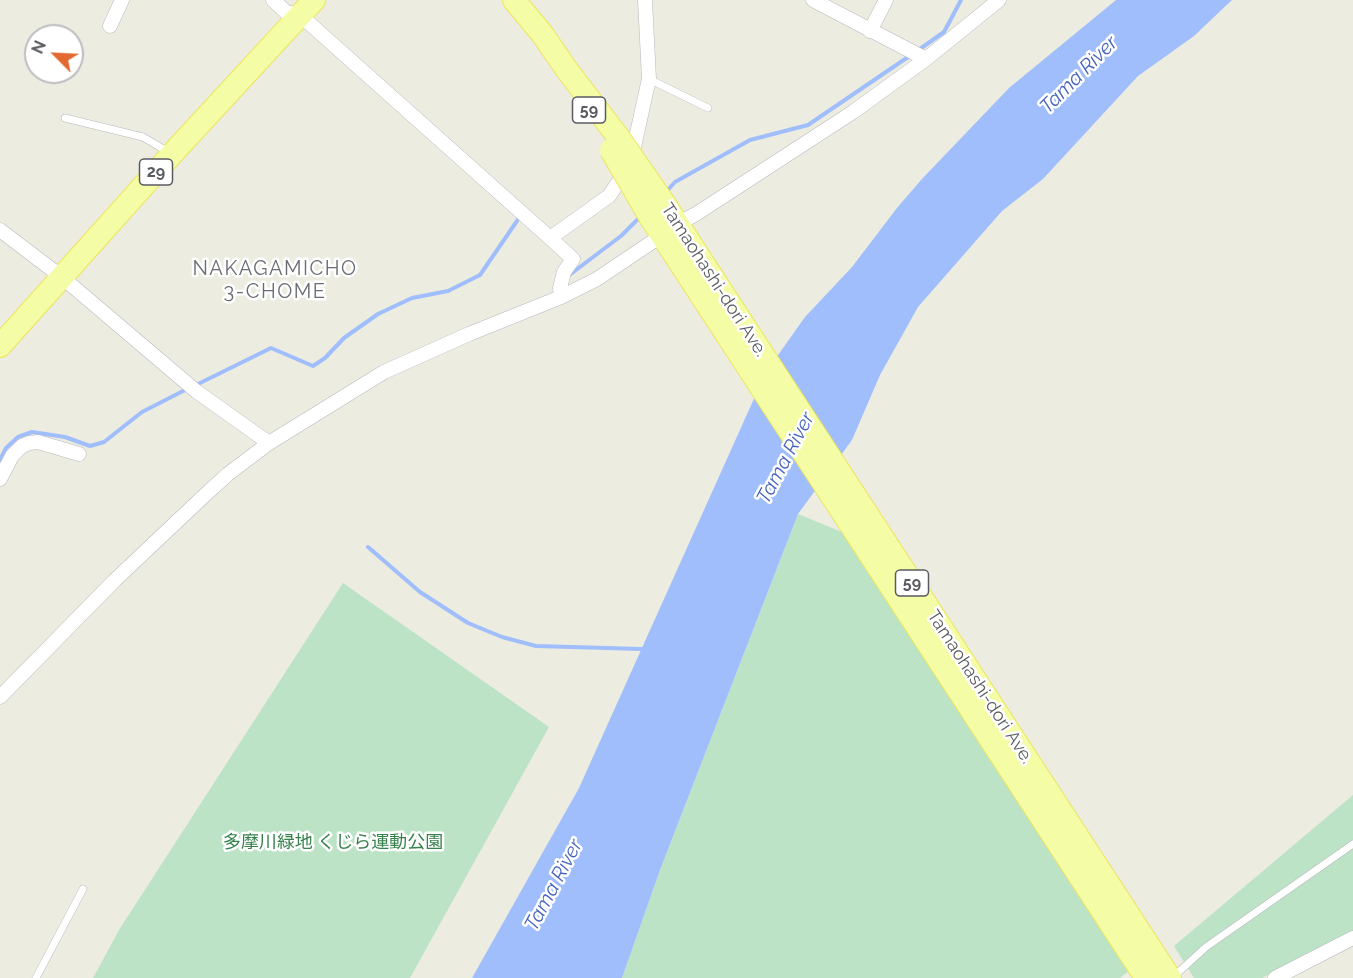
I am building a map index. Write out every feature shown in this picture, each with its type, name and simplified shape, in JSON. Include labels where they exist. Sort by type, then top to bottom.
[{"type":"main road","name":"Tamaohashi-dori Ave.","points":[[514,0],[543,35],[615,144],[1146,978]]},
{"type":"main road","name":"29","points":[[0,346],[172,154],[308,8]]},
{"type":"main road","name":"Tamaohashi-dori Ave.","points":[[667,226],[1141,934],[1173,977]]},
{"type":"street","points":[[110,26],[122,0]]},
{"type":"street","points":[[273,0],[286,12],[308,8],[573,259],[564,272],[561,292]]},
{"type":"street","points":[[550,238],[609,196],[630,165],[650,79],[645,0]]},
{"type":"street","points":[[813,0],[918,55]]},
{"type":"street","points":[[870,30],[886,0]]},
{"type":"street","points":[[0,697],[115,580],[206,494],[228,474],[269,444],[384,372],[561,292],[597,279],[667,226],[696,214],[844,118],[918,55],[999,0]]},
{"type":"street","points":[[0,230],[63,278],[196,391],[269,444]]},
{"type":"street","points":[[0,479],[12,456],[22,446],[29,443],[43,443],[79,454]]},
{"type":"street","points":[[1275,978],[1353,938]]},
{"type":"lane","points":[[650,79],[708,108]]},
{"type":"lane","points":[[65,118],[142,137],[172,154]]},
{"type":"lane","points":[[1173,977],[1206,948],[1353,844]]},
{"type":"lane","points":[[36,978],[83,889]]},
{"type":"green space","points":[[798,514],[859,539],[1136,965],[1120,978],[622,978],[660,870]]},
{"type":"green space","name":"多摩川緑地 くじら運動公園","points":[[343,583],[549,727],[410,978],[93,978],[119,930]]},
{"type":"green space","points":[[1353,795],[1353,932],[1262,978],[1194,978],[1174,946]]},
{"type":"water","name":"Tama River","points":[[1116,0],[1232,0],[1194,36],[1138,76],[1043,179],[1002,211],[918,307],[880,375],[852,440],[798,514],[660,870],[622,978],[472,978],[579,788],[766,372],[805,317],[852,267],[921,180],[1009,88]]},
{"type":"waterway","points":[[917,51],[944,32],[961,0]]},
{"type":"waterway","points":[[666,192],[675,182],[750,140],[808,125],[911,55]]},
{"type":"waterway","points":[[568,276],[621,236],[641,216]]},
{"type":"waterway","points":[[194,386],[271,348],[313,366],[325,358],[344,338],[378,314],[412,298],[448,291],[480,275],[519,218]]},
{"type":"waterway","points":[[0,460],[6,448],[18,437],[32,432],[65,437],[90,446],[104,442],[142,412],[187,389]]},
{"type":"waterway","points":[[368,547],[420,592],[468,623],[502,637],[536,646],[641,649]]},
{"type":"district","name":"NAKAGAMICHO 3-CHOME","points":[[275,280]]}]
